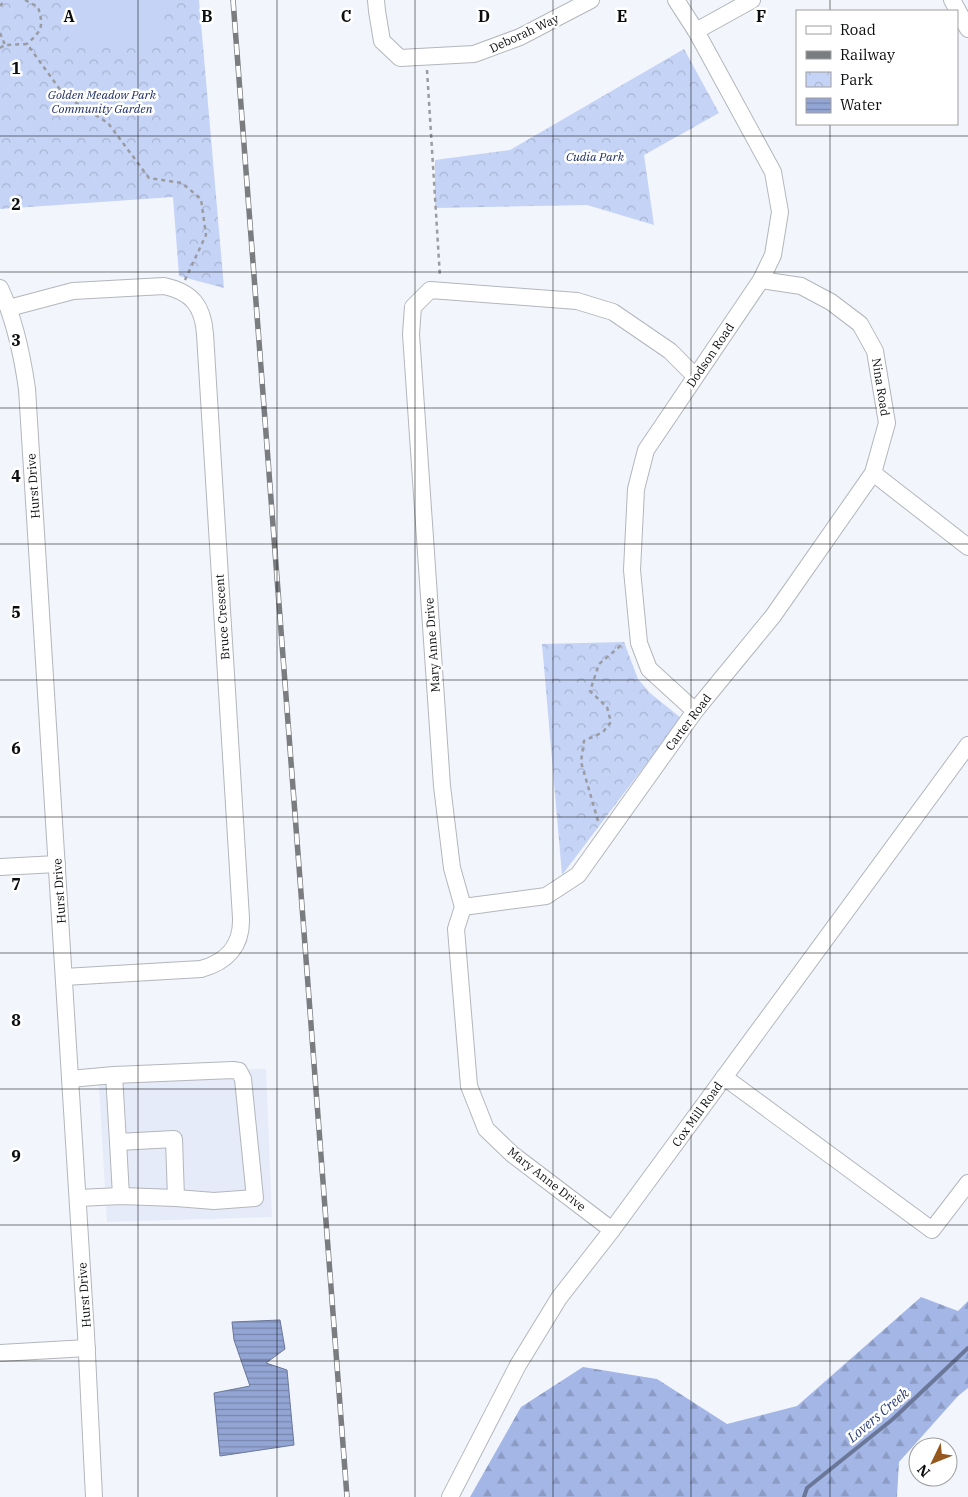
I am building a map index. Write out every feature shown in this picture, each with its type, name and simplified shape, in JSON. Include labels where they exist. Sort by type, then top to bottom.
[{"type":"street","name":"Deborah Way","points":[[376,0],[376,11],[382,41],[400,58],[474,54],[520,37],[591,0]]},
{"type":"street","name":"Dodson Road","points":[[676,0],[696,31],[773,172],[780,212],[773,255],[761,280],[646,450],[636,488],[632,570],[639,643],[649,669],[695,711]]},
{"type":"street","points":[[696,31],[752,0]]},
{"type":"street","points":[[958,11],[968,29]]},
{"type":"street","name":"Nina Road","points":[[761,280],[801,286],[831,302],[860,324],[875,350],[887,423],[873,473]]},
{"type":"street","name":"Bruce Crescent","points":[[9,308],[73,291],[153,285],[164,286],[176,289],[195,302],[204,322],[205,334],[241,918],[240,934],[232,952],[226,958],[201,969],[64,978]]},
{"type":"street","name":"Hurst Drive","points":[[0,288],[9,308],[20,348],[27,389],[78,1198],[94,1497]]},
{"type":"street","name":"Mary Anne Drive","points":[[440,290],[430,290],[414,307],[411,334],[442,786],[452,868],[463,907],[456,929],[469,1086],[486,1129],[512,1154],[612,1230]]},
{"type":"street","points":[[440,290],[577,302],[613,312],[670,351],[695,376]]},
{"type":"street","points":[[873,473],[968,546]]},
{"type":"street","name":"Carter Road","points":[[463,907],[546,896],[578,875],[695,711],[773,616],[873,473]]},
{"type":"street","name":"Cox Mill Road","points":[[450,1497],[518,1365],[559,1298],[612,1230],[968,745]]},
{"type":"street","points":[[0,867],[57,864]]},
{"type":"street","points":[[70,1078],[239,1071],[242,1079],[255,1198],[214,1201],[121,1196],[78,1198]]},
{"type":"street","points":[[114,1075],[121,1196]]},
{"type":"street","points":[[724,1077],[932,1230],[968,1182]]},
{"type":"street","points":[[118,1142],[174,1139],[176,1198]]},
{"type":"street","points":[[0,1353],[87,1348]]},
{"type":"path","points":[[0,6],[5,0]]},
{"type":"path","points":[[0,48],[4,45],[27,44],[39,32],[42,20],[38,7],[25,0]]},
{"type":"path","points":[[0,33],[4,45]]},
{"type":"path","points":[[27,44],[64,95],[108,123],[149,178],[182,183],[201,199],[206,235],[185,280]]},
{"type":"path","points":[[427,56],[440,290]]},
{"type":"path","points":[[604,838],[590,798],[581,762],[584,741],[603,732],[611,722],[607,706],[590,691],[600,664],[638,630]]},
{"type":"shaded area","points":[[266,1069],[272,1217],[107,1222],[98,1070]]},
{"type":"green space","name":"Golden Meadow Park Community Garden","points":[[0,0],[199,0],[224,288],[179,276],[173,197],[0,209]]},
{"type":"green space","points":[[68,0],[161,0],[162,46],[69,48]]},
{"type":"green space","name":"Cudia Park","points":[[684,49],[719,113],[644,155],[654,225],[587,205],[435,208],[435,160],[510,150]]},
{"type":"green space","points":[[624,642],[638,679],[650,693],[681,718],[562,875],[542,644]]},
{"type":"green space","points":[[921,1297],[958,1311],[968,1301],[968,1388],[958,1396],[921,1437],[908,1437],[908,1452],[899,1462],[897,1497],[470,1497],[521,1407],[583,1367],[657,1379],[727,1424],[797,1406]]},
{"type":"water","points":[[280,1320],[285,1349],[266,1363],[287,1370],[294,1445],[220,1456],[214,1393],[250,1386],[234,1340],[232,1322]]},
{"type":"waterway","name":"Lovers Creek","points":[[804,1497],[807,1488],[893,1419],[968,1348]]},
{"type":"railway","points":[[233,0],[347,1497]]}]
